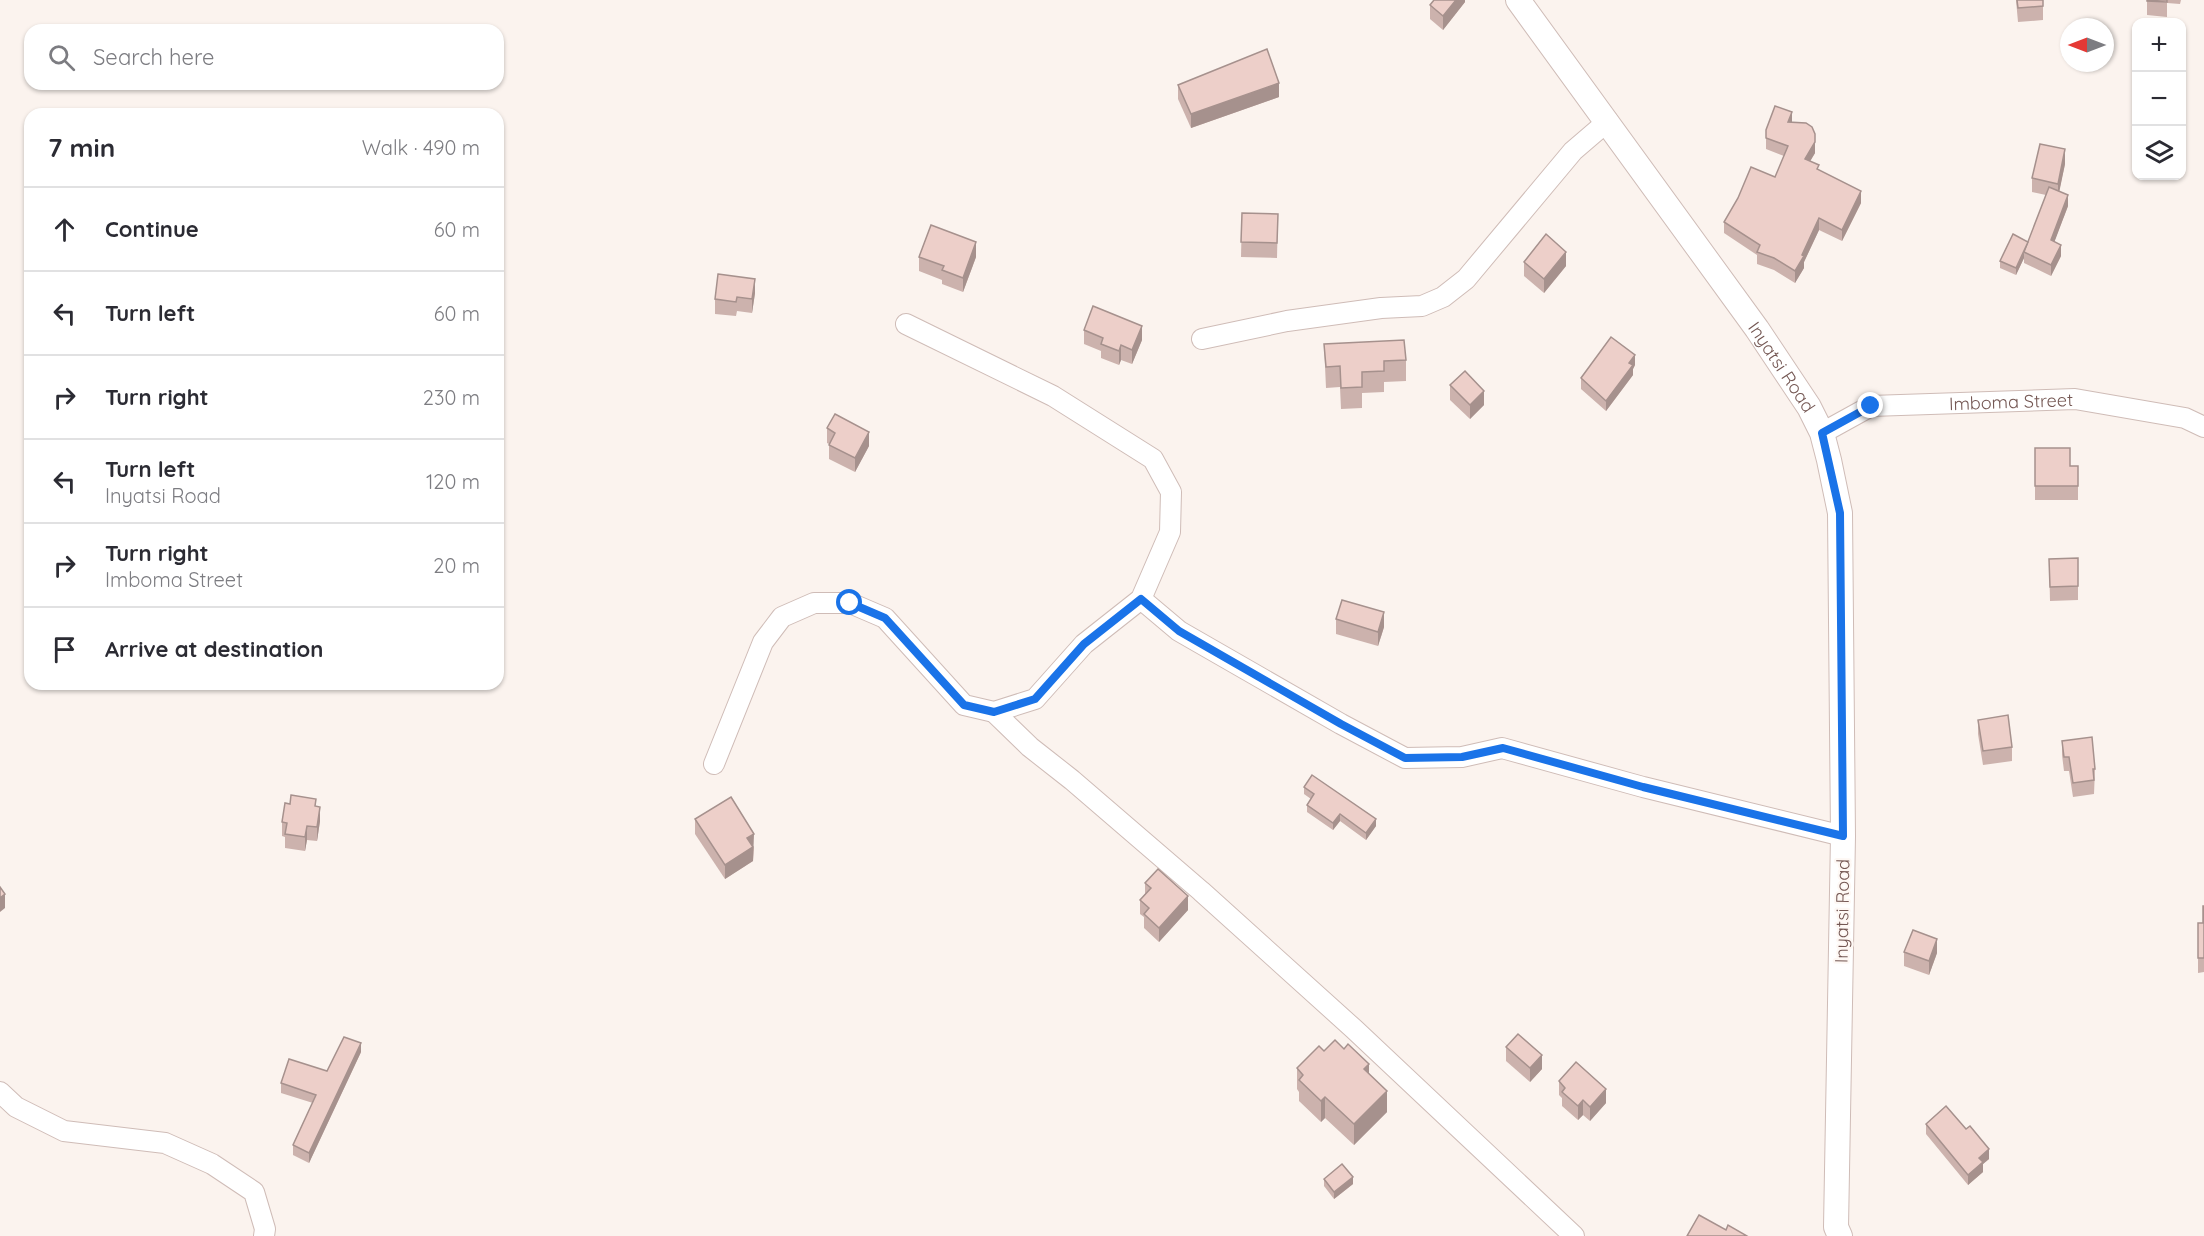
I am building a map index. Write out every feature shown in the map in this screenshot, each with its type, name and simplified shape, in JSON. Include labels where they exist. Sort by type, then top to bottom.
[{"type":"street","name":"Inyatsi Road","points":[[1518,0],[1757,329],[1809,406],[1822,433],[1840,513],[1843,836],[1836,1227],[1840,1236]]},
{"type":"street","points":[[1202,339],[1287,321],[1382,308],[1422,306],[1443,297],[1466,279],[1573,151],[1608,121]]},
{"type":"street","points":[[714,764],[763,642],[782,617],[814,603],[850,603],[885,618],[964,705],[994,712],[1035,699],[1084,644],[1141,599],[1170,532],[1172,492],[1153,459],[1053,396],[906,324]]},
{"type":"street","name":"Imboma Street","points":[[1822,433],[1871,406],[2075,399],[2185,418],[2204,427]]},
{"type":"street","points":[[1141,599],[1179,631],[1405,758],[1462,757],[1503,748],[1643,787],[1843,836]]},
{"type":"street","points":[[994,712],[1029,747],[1072,780],[1193,883],[1320,998],[1574,1236]]},
{"type":"street","points":[[0,1092],[16,1107],[64,1131],[165,1143],[212,1164],[254,1192],[265,1229],[264,1236]]},
{"type":"building","points":[[1434,0],[1456,0],[1443,16],[1430,5]]},
{"type":"building","points":[[2017,0],[2043,0],[2043,6],[2018,8]]},
{"type":"building","points":[[2167,0],[2167,2],[2147,1]]},
{"type":"building","points":[[1267,49],[1279,83],[1191,114],[1178,85]]},
{"type":"building","points":[[1775,106],[1792,112],[1788,122],[1806,123],[1812,127],[1815,142],[1805,159],[1819,165],[1817,169],[1861,191],[1842,230],[1819,218],[1802,255],[1804,256],[1795,271],[1774,258],[1757,252],[1760,245],[1724,222],[1738,198],[1751,167],[1775,177],[1788,146],[1766,138],[1766,130]]},
{"type":"building","points":[[2040,144],[2065,149],[2058,184],[2032,178]]},
{"type":"building","points":[[2049,187],[2068,195],[2051,240],[2061,245],[2051,265],[2024,252]]},
{"type":"building","points":[[1242,213],[1278,214],[1277,243],[1241,242]]},
{"type":"building","points":[[931,225],[976,242],[963,278],[942,270],[944,266],[919,257]]},
{"type":"building","points":[[1546,234],[1566,252],[1544,279],[1524,262]]},
{"type":"building","points":[[2013,234],[2028,242],[2016,268],[2000,261]]},
{"type":"building","points":[[718,274],[755,279],[752,299],[737,297],[736,302],[715,299]]},
{"type":"building","points":[[1093,306],[1142,326],[1132,350],[1121,345],[1119,351],[1101,344],[1103,338],[1084,330]]},
{"type":"building","points":[[1611,337],[1635,355],[1629,363],[1633,365],[1606,401],[1581,378]]},
{"type":"building","points":[[1404,340],[1406,360],[1384,361],[1384,371],[1362,372],[1362,387],[1341,388],[1340,366],[1326,367],[1324,344]]},
{"type":"building","points":[[1465,371],[1484,391],[1470,405],[1450,385]]},
{"type":"building","points":[[835,414],[869,432],[855,458],[829,445],[835,433],[827,428]]},
{"type":"building","points":[[2035,448],[2070,448],[2070,466],[2078,466],[2078,486],[2035,486]]},
{"type":"building","points":[[2078,558],[2078,586],[2050,587],[2049,559]]},
{"type":"building","points":[[1342,600],[1384,612],[1378,632],[1336,619]]},
{"type":"building","points":[[2008,715],[2012,747],[1983,751],[1978,720]]},
{"type":"building","points":[[2092,737],[2094,780],[2073,783],[2069,757],[2064,757],[2062,741]]},
{"type":"building","points":[[1312,775],[1376,819],[1366,833],[1340,814],[1333,823],[1307,805],[1314,794],[1304,787]]},
{"type":"building","points":[[291,795],[316,799],[315,806],[320,807],[317,827],[307,826],[305,837],[285,834],[287,823],[282,822],[285,803],[290,804]]},
{"type":"building","points":[[731,797],[754,834],[747,838],[753,847],[725,865],[695,819]]},
{"type":"building","points":[[1158,869],[1188,896],[1159,928],[1144,914],[1149,908],[1140,900],[1151,888],[1145,883]]},
{"type":"building","points":[[0,887],[5,894],[0,898]]},
{"type":"building","points":[[2203,906],[2204,958],[2198,958],[2198,923],[2203,923]]},
{"type":"building","points":[[1913,930],[1937,939],[1929,961],[1904,952]]},
{"type":"building","points":[[1518,1034],[1542,1055],[1530,1068],[1506,1047]]},
{"type":"building","points":[[344,1037],[361,1043],[309,1153],[293,1145],[316,1095],[281,1083],[289,1059],[327,1071]]},
{"type":"building","points":[[1335,1040],[1344,1049],[1348,1044],[1369,1064],[1364,1069],[1387,1091],[1354,1124],[1325,1097],[1321,1101],[1299,1080],[1303,1075],[1297,1068],[1319,1046],[1324,1051]]},
{"type":"building","points":[[1576,1062],[1606,1089],[1590,1107],[1583,1100],[1578,1106],[1562,1092],[1565,1088],[1559,1081]]},
{"type":"building","points":[[1946,1106],[1966,1129],[1970,1126],[1989,1149],[1979,1158],[1983,1162],[1968,1175],[1926,1124]]},
{"type":"building","points":[[1342,1164],[1353,1177],[1334,1192],[1324,1179]]},
{"type":"building","points":[[1699,1215],[1726,1230],[1728,1225],[1747,1236],[1687,1236]]},
{"type":"route","points":[[850,603],[885,618],[964,705],[994,712],[1035,699],[1084,644],[1141,599],[1179,631],[1405,758],[1462,757],[1503,748],[1643,787],[1843,836],[1840,513],[1822,433],[1871,406]]}]
